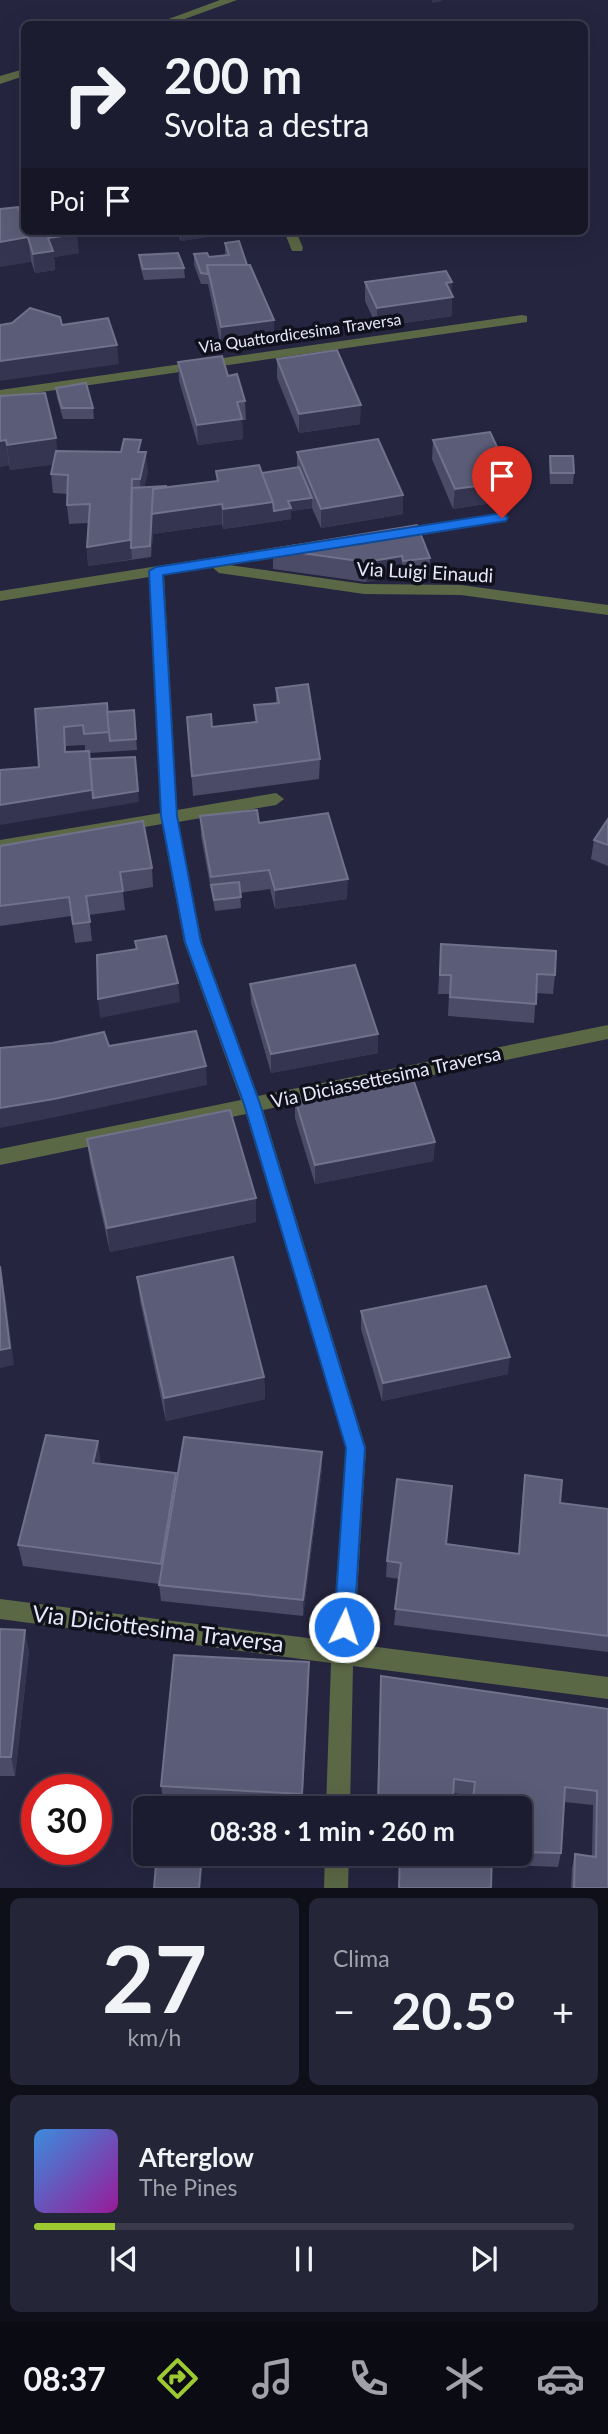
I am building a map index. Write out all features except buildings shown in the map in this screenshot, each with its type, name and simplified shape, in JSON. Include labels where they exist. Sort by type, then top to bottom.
[{"type":"street","points":[[170,21],[231,0]]},
{"type":"street","points":[[0,80],[21,73]]},
{"type":"street","points":[[292,235],[297,248]]},
{"type":"street","name":"Via Quattordicesima Traversa","points":[[0,394],[522,319]]},
{"type":"street","points":[[378,537],[502,518]]},
{"type":"street","points":[[0,596],[309,548]]},
{"type":"street","name":"Via Luigi Einaudi","points":[[199,565],[364,589],[461,590],[608,610]]},
{"type":"street","points":[[156,571],[169,816],[193,942],[252,1104],[356,1448],[342,1653],[338,1796]]},
{"type":"street","points":[[0,846],[276,799]]},
{"type":"street","name":"Via Diciassettesima Traversa","points":[[0,1157],[608,1032]]},
{"type":"street","name":"Via Diciottesima Traversa","points":[[0,1609],[608,1688]]},
{"type":"street","points":[[336,1888],[337,1866]]},
{"type":"route","points":[[344,1627],[356,1448],[252,1104],[193,942],[169,816],[156,571],[502,518]]}]
